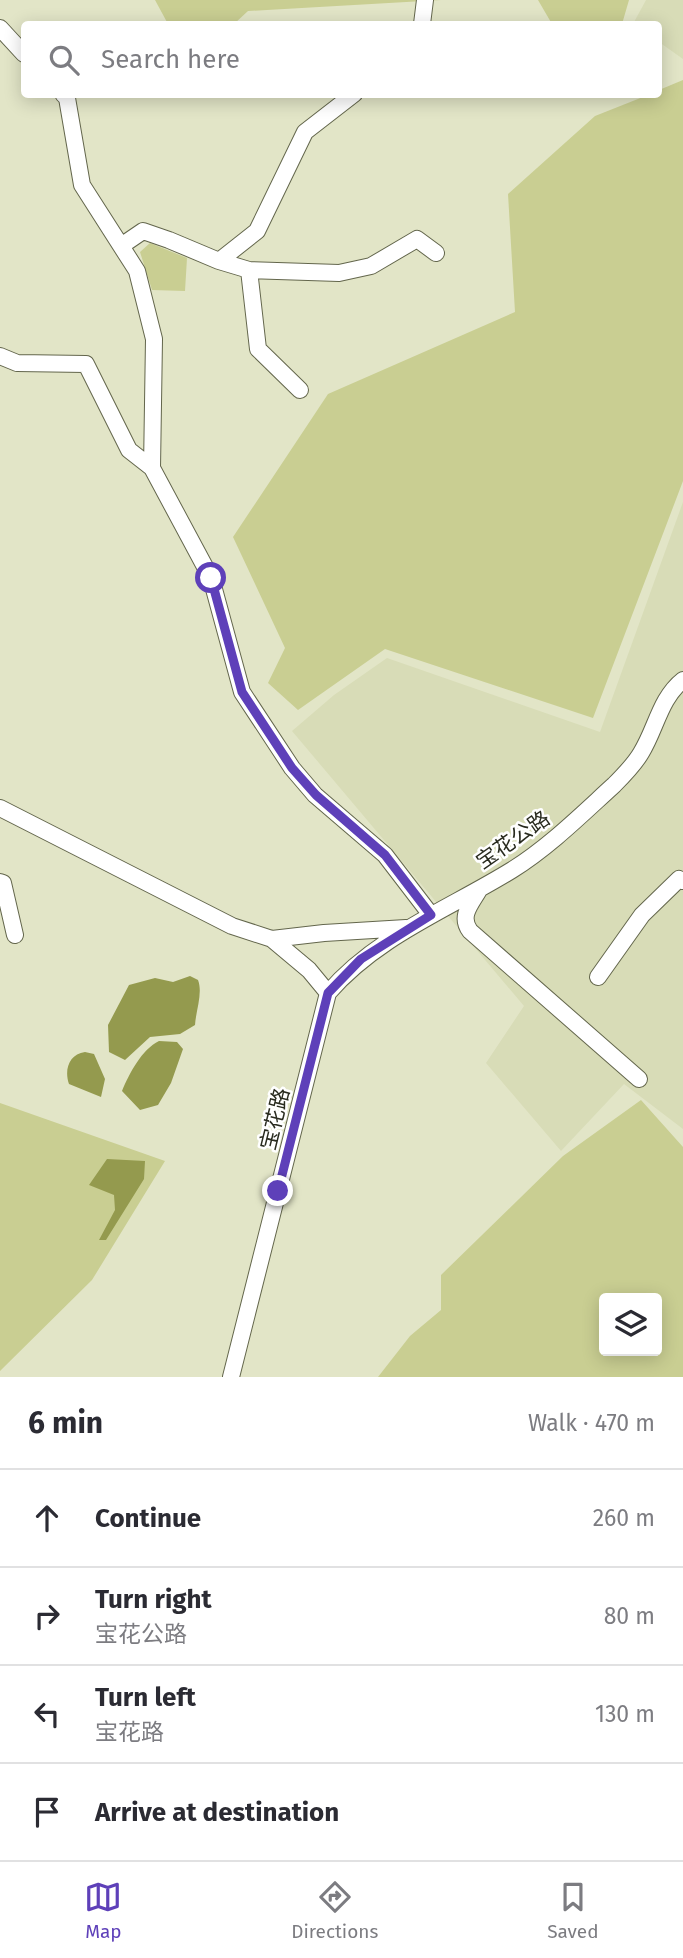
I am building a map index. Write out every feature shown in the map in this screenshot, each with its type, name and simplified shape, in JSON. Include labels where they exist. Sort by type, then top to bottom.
[{"type":"street","points":[[422,21],[425,0]]},
{"type":"street","points":[[0,28],[21,51]]},
{"type":"street","points":[[67,98],[82,185],[137,271],[154,340],[152,468]]},
{"type":"street","points":[[219,261],[257,231],[305,132],[349,98]]},
{"type":"street","points":[[121,246],[143,231],[249,270],[339,273],[371,266],[417,239],[436,253]]},
{"type":"street","points":[[249,270],[258,349],[300,390]]},
{"type":"street","points":[[0,356],[17,363],[86,364],[129,450],[152,468],[211,578],[242,692],[292,768],[316,795],[385,855],[431,915]]},
{"type":"street","name":"宝花公路","points":[[328,993],[361,959],[548,846],[630,769],[642,752],[666,698],[680,688]]},
{"type":"street","points":[[0,808],[232,926],[272,939],[309,970],[328,993]]},
{"type":"street","points":[[598,977],[642,915],[679,879],[683,881]]},
{"type":"street","points":[[0,882],[3,883],[15,935]]},
{"type":"street","points":[[481,888],[466,913],[465,924],[470,931],[639,1079]]},
{"type":"street","points":[[272,939],[410,928]]},
{"type":"street","name":"宝花路","points":[[231,1377],[328,993]]},
{"type":"shaded area","points":[[155,0],[441,0],[248,11],[237,21],[166,21]]},
{"type":"shaded area","points":[[538,0],[629,0],[623,21],[550,21]]},
{"type":"shaded area","points":[[646,0],[683,0],[683,59],[662,44],[662,21],[635,21]]},
{"type":"shaded area","points":[[683,80],[683,481],[593,718],[385,649],[298,710],[268,683],[285,648],[233,537],[328,394],[515,312],[508,194],[595,116],[640,98],[662,98],[662,89]]},
{"type":"shaded area","points":[[150,243],[187,258],[185,291],[152,290],[140,252]]},
{"type":"shaded area","points":[[683,502],[683,1129],[624,1084],[561,1151],[486,1063],[524,1006],[292,731],[334,695],[387,658],[600,732]]},
{"type":"shaded area","points":[[190,976],[198,980],[199,985],[195,1025],[180,1034],[150,1037],[125,1060],[109,1052],[108,1025],[129,985],[155,978],[173,982]]},
{"type":"shaded area","points":[[159,1041],[177,1042],[183,1049],[171,1083],[158,1105],[140,1110],[122,1091],[142,1056]]},
{"type":"shaded area","points":[[85,1052],[94,1054],[105,1079],[101,1097],[69,1084],[69,1064],[75,1056]]},
{"type":"shaded area","points":[[641,1100],[683,1147],[683,1377],[378,1377],[410,1336],[441,1310],[441,1275],[563,1156]]},
{"type":"shaded area","points":[[0,1103],[165,1161],[92,1280],[0,1371]]},
{"type":"shaded area","points":[[107,1159],[145,1161],[144,1179],[106,1240],[99,1240],[115,1210],[114,1195],[89,1185]]},
{"type":"route","points":[[211,578],[242,692],[292,768],[316,795],[385,855],[431,915],[361,959],[328,993],[278,1191]]}]
